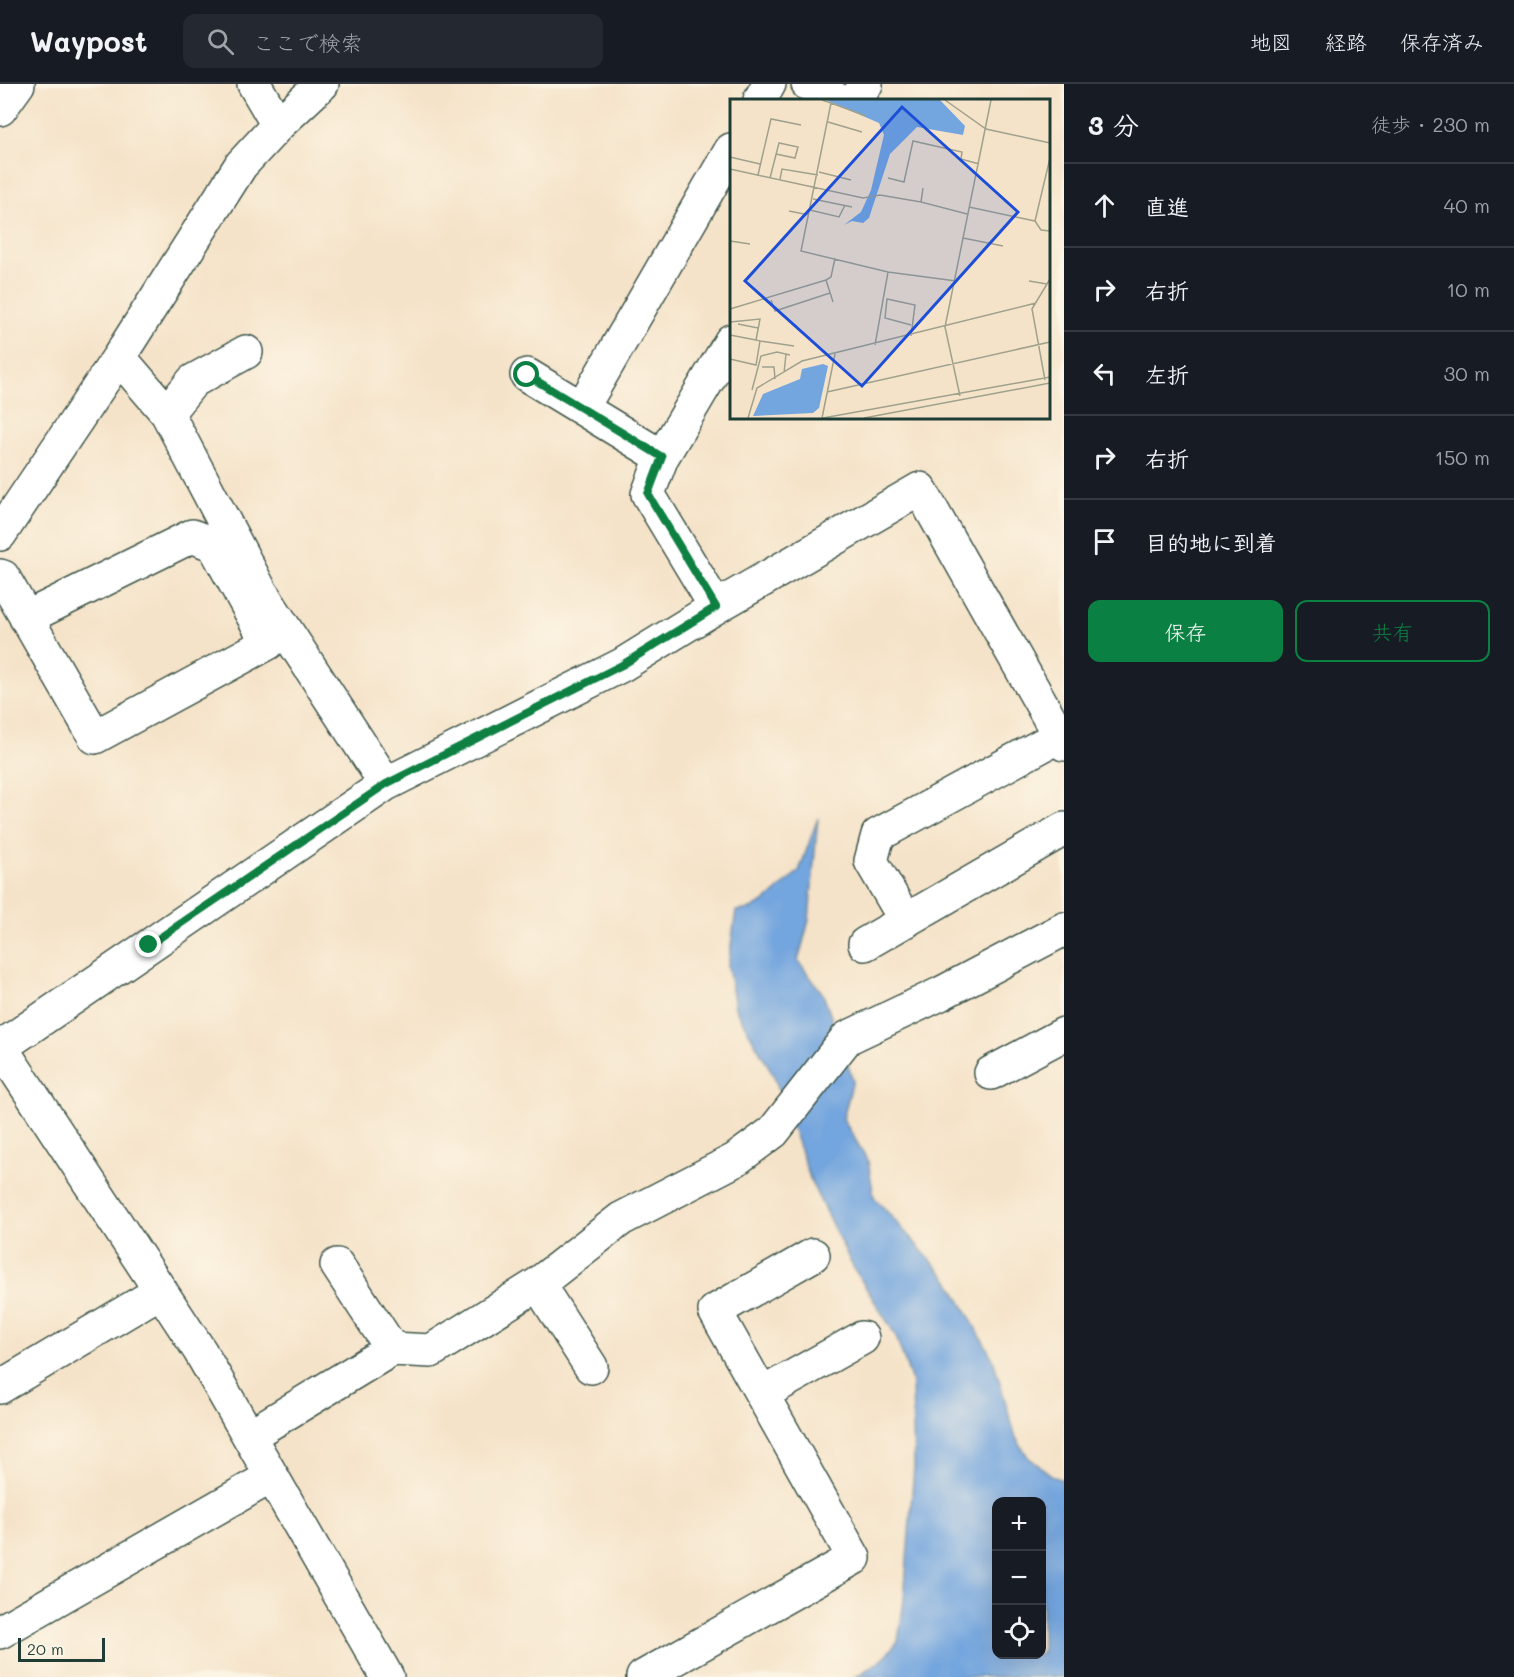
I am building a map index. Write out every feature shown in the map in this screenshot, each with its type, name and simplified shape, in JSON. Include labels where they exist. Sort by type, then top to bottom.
[{"type":"street","points":[[0,110],[18,84]]},
{"type":"street","points":[[254,84],[278,125]]},
{"type":"street","points":[[0,534],[119,357],[241,165],[278,125],[322,84]]},
{"type":"street","points":[[761,99],[769,84]]},
{"type":"street","points":[[808,84],[836,99]]},
{"type":"street","points":[[857,99],[866,84]]},
{"type":"street","points":[[582,408],[730,152]]},
{"type":"street","points":[[716,607],[648,494],[662,457],[730,343]]},
{"type":"street","points":[[167,413],[193,381],[246,352]]},
{"type":"street","points":[[119,357],[167,413],[261,592],[386,784]]},
{"type":"street","points":[[527,375],[662,457]]},
{"type":"street","points":[[387,1677],[200,1352],[0,1046],[386,784],[622,665],[716,607],[920,489],[1058,721],[878,835],[871,861],[906,921]]},
{"type":"street","points":[[0,576],[3,577],[26,618],[95,737],[268,644],[214,545],[192,536],[26,618]]},
{"type":"street","points":[[865,944],[1064,829]]},
{"type":"street","points":[[249,1436],[392,1349],[431,1351],[538,1284],[621,1219],[735,1160],[773,1132],[847,1038],[940,994],[1064,929]]},
{"type":"street","points":[[991,1073],[1064,1034]]},
{"type":"street","points":[[643,1677],[854,1558],[715,1311],[813,1255]]},
{"type":"street","points":[[337,1265],[392,1349]]},
{"type":"street","points":[[538,1284],[591,1367]]},
{"type":"street","points":[[0,1387],[161,1291]]},
{"type":"street","points":[[762,1394],[862,1338]]},
{"type":"street","points":[[0,1632],[272,1476]]},
{"type":"water","points":[[818,818],[809,920],[798,961],[823,994],[853,1080],[843,1119],[868,1161],[874,1197],[950,1282],[993,1359],[1016,1438],[1028,1457],[1054,1477],[1064,1480],[1064,1677],[855,1677],[881,1661],[898,1641],[904,1600],[914,1466],[912,1382],[895,1334],[853,1267],[812,1184],[774,1076],[735,1008],[728,966],[736,911],[751,909],[767,900],[799,871]]},
{"type":"route","points":[[149,945],[386,784],[622,665],[716,607],[648,494],[662,457],[527,375]]}]
